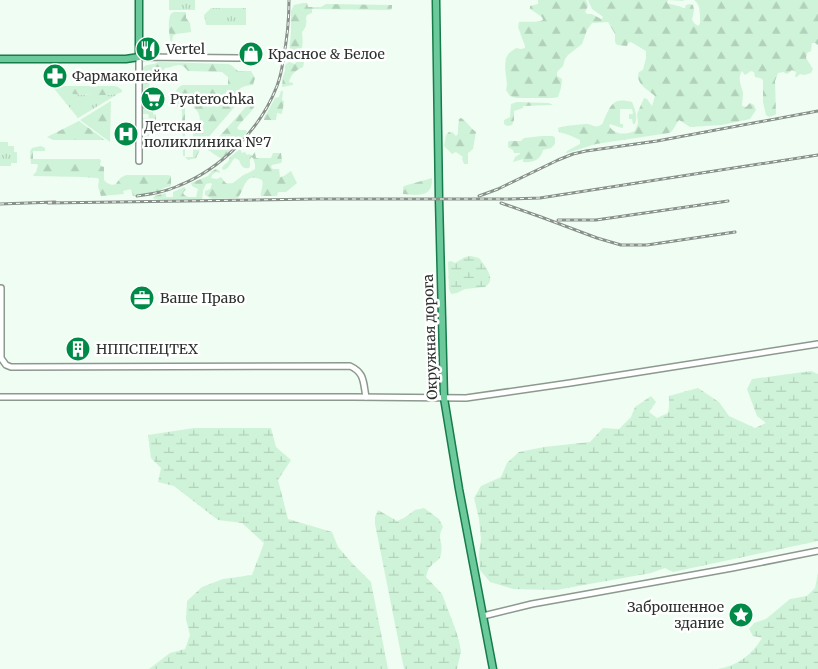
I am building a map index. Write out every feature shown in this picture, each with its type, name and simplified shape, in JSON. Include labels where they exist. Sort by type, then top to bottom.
[{"type":"main road","points":[[0,59],[126,59],[139,57],[139,0]]},
{"type":"main road","name":"Окружная дорога","points":[[436,0],[444,398],[493,669]]},
{"type":"street","points":[[139,161],[139,57],[239,58]]},
{"type":"street","points":[[1,288],[1,358],[6,365],[11,367],[350,366],[362,374],[366,397]]},
{"type":"street","points":[[0,396],[466,398],[489,396],[818,344]]},
{"type":"street","points":[[483,616],[532,604],[818,551]]},
{"type":"green space","points":[[169,0],[195,0],[195,10],[169,10]]},
{"type":"green space","points":[[538,0],[586,0],[588,6],[585,12],[601,19],[603,18],[602,16],[592,9],[588,0],[668,0],[667,3],[683,8],[686,5],[693,5],[692,20],[698,26],[700,24],[700,11],[698,4],[694,0],[818,0],[818,45],[812,43],[811,51],[807,53],[806,58],[813,69],[811,73],[800,74],[795,77],[796,72],[792,70],[787,74],[783,72],[778,73],[775,81],[775,115],[769,117],[766,115],[763,102],[763,80],[755,77],[754,72],[751,71],[745,75],[742,71],[740,79],[743,93],[742,106],[746,107],[750,103],[754,105],[756,110],[750,119],[722,125],[690,127],[679,120],[669,133],[596,144],[566,153],[580,144],[580,140],[559,132],[558,128],[586,124],[599,126],[603,123],[612,105],[617,101],[624,101],[632,102],[636,116],[635,124],[633,124],[632,119],[629,119],[629,114],[633,114],[632,109],[620,109],[620,124],[623,124],[623,127],[610,124],[609,126],[617,133],[624,134],[635,131],[638,123],[637,114],[644,98],[652,106],[655,96],[642,86],[638,76],[639,72],[643,70],[646,51],[631,42],[627,46],[617,45],[615,34],[608,22],[592,23],[587,30],[582,44],[565,59],[563,66],[557,72],[557,76],[562,79],[558,97],[516,98],[510,96],[506,90],[506,58],[516,48],[525,48],[518,27],[519,22],[543,20],[542,17],[530,9],[530,6],[538,4]]},
{"type":"green space","points":[[307,3],[308,7],[321,7],[326,4],[392,5],[392,8],[391,10],[312,9],[312,13],[307,15],[306,25],[302,32],[302,48],[296,56],[289,55],[291,11],[294,5]]},
{"type":"green space","points":[[211,8],[246,8],[246,25],[206,25],[204,15]]},
{"type":"green space","points":[[173,12],[186,12],[191,32],[176,34],[171,42],[169,31],[170,15]]},
{"type":"green space","points":[[158,62],[228,64],[238,71],[251,71],[255,78],[253,85],[243,87],[237,92],[233,99],[237,104],[202,145],[196,158],[188,160],[185,157],[193,157],[193,131],[198,126],[200,119],[198,112],[193,107],[193,98],[185,98],[185,156],[183,156],[182,112],[177,106],[177,98],[173,98],[177,89],[182,85],[228,85],[228,77],[222,72],[188,71],[180,65],[165,68],[161,77],[155,77],[149,88],[149,101],[153,104],[153,114],[156,115],[156,122],[149,125],[149,140],[145,141],[143,118],[149,117],[148,114],[143,114],[143,67]]},
{"type":"green space","points":[[289,62],[295,64],[296,62],[304,62],[303,67],[291,77],[289,82],[293,83],[293,85],[282,87],[285,66]]},
{"type":"green space","points":[[52,86],[59,87],[64,92],[76,94],[118,94],[78,118]]},
{"type":"green space","points":[[64,86],[115,86],[122,90],[122,92],[103,95],[71,94],[63,92],[59,88]]},
{"type":"green space","points":[[281,91],[283,91],[282,100],[284,101],[282,114],[277,113],[276,120],[264,120],[275,98],[279,97]]},
{"type":"green space","points":[[253,99],[254,107],[237,128],[239,130],[246,130],[247,133],[223,158],[208,150],[210,147],[223,146],[217,139]]},
{"type":"green space","points":[[111,101],[110,142],[80,120]]},
{"type":"green space","points":[[517,102],[549,103],[553,105],[523,106],[523,108],[514,111],[512,125],[507,126],[504,124],[504,120],[510,117],[511,104]]},
{"type":"green space","points":[[461,118],[476,132],[473,149],[468,153],[468,164],[464,164],[463,157],[456,152],[452,154],[444,146],[446,135],[449,132],[456,136],[458,134],[459,119]]},
{"type":"green space","points":[[79,121],[105,140],[53,140],[47,137]]},
{"type":"green space","points":[[553,136],[555,144],[551,148],[543,150],[536,160],[523,162],[523,159],[513,162],[520,153],[514,153],[508,147],[509,141],[521,141],[524,138]]},
{"type":"green space","points":[[0,142],[8,142],[8,146],[14,146],[14,152],[17,152],[17,163],[11,163],[11,166],[0,166]]},
{"type":"green space","points":[[41,146],[45,148],[45,151],[33,151],[33,159],[100,159],[101,166],[104,167],[104,180],[112,185],[127,175],[168,175],[171,176],[171,186],[146,195],[133,196],[131,189],[123,191],[124,194],[101,196],[98,187],[99,179],[97,178],[34,176],[38,165],[31,164],[30,151],[32,148]]},
{"type":"green space","points":[[240,149],[242,153],[245,152],[247,155],[252,156],[255,152],[256,158],[271,158],[273,153],[281,153],[281,163],[271,167],[279,169],[280,177],[291,171],[297,183],[286,192],[278,192],[277,196],[261,196],[262,180],[252,178],[246,182],[238,198],[212,199],[205,195],[205,191],[210,189],[211,183],[206,184],[202,200],[162,200],[153,198],[165,193],[166,197],[173,197],[173,192],[184,187],[186,189],[183,193],[185,196],[196,197],[198,189],[192,186],[191,183],[208,176],[216,169],[220,173],[216,172],[211,178],[217,179],[221,177],[228,184],[233,183],[255,169],[253,158],[251,157],[249,168],[243,167],[239,160],[235,158],[223,170],[222,168],[230,157]]},
{"type":"green space","points":[[432,178],[432,184],[427,192],[419,195],[403,194],[404,186]]},
{"type":"green space","points":[[471,256],[479,258],[483,263],[490,275],[490,282],[485,287],[465,289],[451,294],[449,289],[448,262],[455,263]]},
{"type":"green space","points":[[811,371],[818,374],[818,541],[673,572],[665,568],[651,573],[556,590],[513,589],[490,582],[480,570],[479,554],[481,539],[474,498],[481,486],[501,477],[507,463],[519,452],[590,442],[603,428],[619,429],[631,417],[635,407],[651,396],[656,402],[649,412],[657,418],[668,413],[669,396],[698,388],[719,402],[729,416],[755,428],[766,423],[757,416],[747,389],[752,379]]},
{"type":"green space","points":[[194,428],[271,428],[276,447],[291,460],[278,480],[288,519],[332,532],[338,547],[371,582],[388,669],[149,669],[170,653],[185,649],[190,635],[186,619],[187,601],[202,587],[223,579],[252,575],[264,543],[242,523],[218,520],[174,486],[158,482],[161,468],[151,458],[148,435]]},
{"type":"green space","points":[[424,508],[439,519],[443,527],[440,535],[442,550],[440,556],[429,568],[426,577],[442,594],[455,628],[461,651],[457,669],[404,669],[375,517],[378,510],[397,521],[415,510]]},
{"type":"green space","points":[[818,573],[818,669],[718,669],[738,662],[754,650],[762,638],[753,636],[749,629],[754,623],[766,619],[790,599],[807,596],[815,588]]},
{"type":"railway","points":[[137,196],[168,190],[194,179],[224,158],[250,132],[270,102],[279,80],[287,38],[289,0]]},
{"type":"railway","points":[[479,196],[573,154],[657,141],[818,111]]},
{"type":"railway","points":[[48,203],[540,198],[818,155]]},
{"type":"railway","points":[[558,220],[596,220],[728,201]]},
{"type":"railway","points":[[0,204],[55,202]]},
{"type":"railway","points":[[501,203],[621,245],[647,245],[735,232]]},
{"type":"place","name":"Vertel","points":[[148,49]]},
{"type":"place","name":"Красное & Белое","points":[[251,54]]},
{"type":"place","name":"Фармакопейка","points":[[55,76]]},
{"type":"place","name":"Pyaterochka","points":[[153,99]]},
{"type":"place","name":"Детская поликлиника №7","points":[[126,134]]},
{"type":"place","name":"Ваше Право","points":[[142,298]]},
{"type":"place","name":"НППСПЕЦТЕХ","points":[[78,349]]},
{"type":"place","name":"Заброшенное здание","points":[[741,615]]}]
